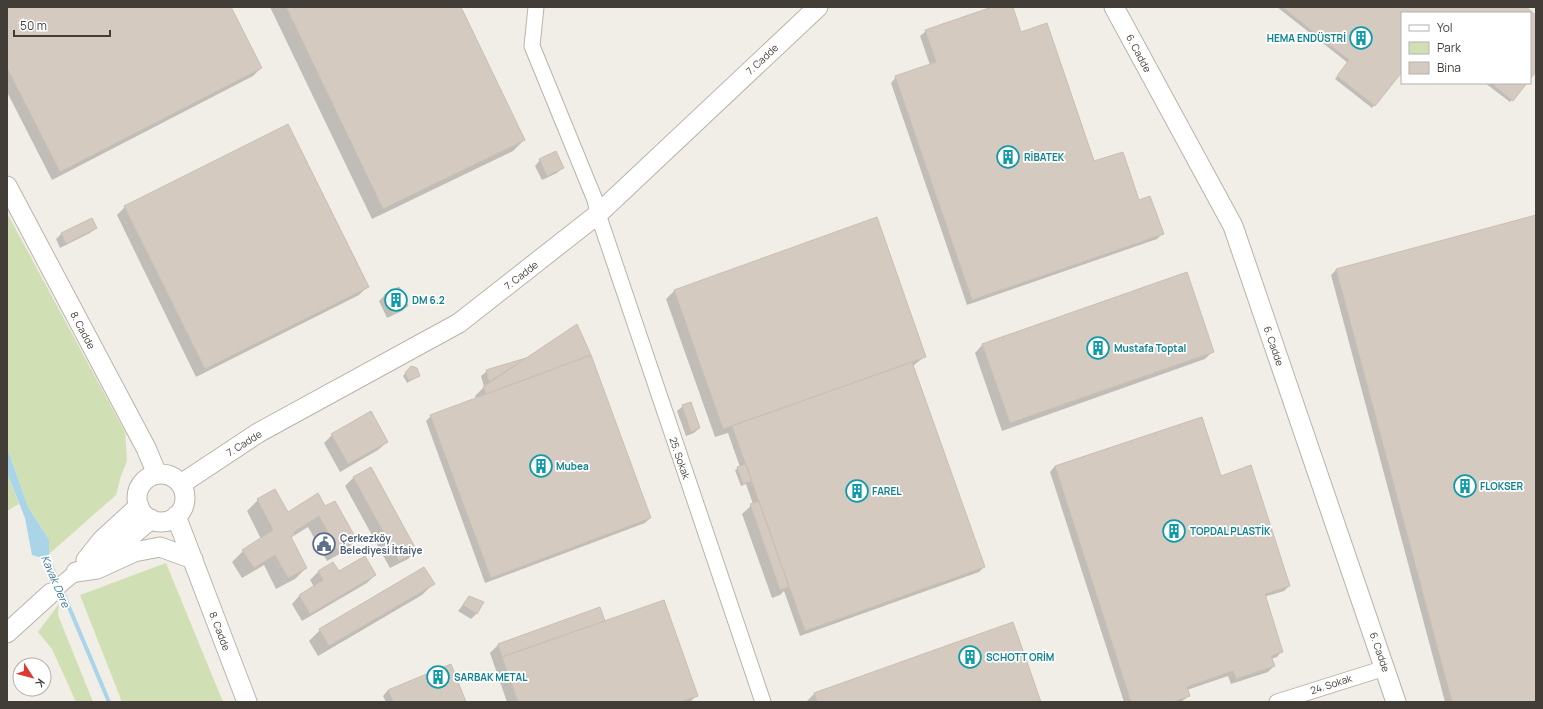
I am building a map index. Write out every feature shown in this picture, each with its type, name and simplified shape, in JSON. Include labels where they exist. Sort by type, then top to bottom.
[{"type":"street","name":"25. Sokak","points":[[536,7],[532,46],[595,200],[598,214],[763,702]]},
{"type":"street","name":"7. Cadde","points":[[181,484],[258,433],[459,323],[598,214],[818,7]]},
{"type":"street","name":"6. Cadde","points":[[1114,7],[1233,226],[1396,702]]},
{"type":"street","name":"8. Cadde","points":[[7,186],[146,448],[158,474]]},
{"type":"street","points":[[158,474],[169,475],[181,484],[185,498],[182,510],[176,516],[162,521],[145,512],[138,494],[142,483],[158,474]]},
{"type":"street","points":[[7,633],[76,572],[123,543],[145,512]]},
{"type":"street","name":"8. Cadde","points":[[176,516],[247,702]]},
{"type":"street","points":[[76,572],[97,569],[134,552],[160,547],[193,560]]},
{"type":"street","name":"24. Sokak","points":[[1277,702],[1385,668]]},
{"type":"green space","points":[[7,213],[125,432],[127,461],[116,495],[49,554],[49,540],[28,507],[7,448]]},
{"type":"green space","points":[[7,473],[19,504],[7,511]]},
{"type":"green space","points":[[166,563],[223,702],[122,702],[80,595]]},
{"type":"green space","points":[[59,604],[58,615],[93,702],[76,702],[52,649],[38,632]]},
{"type":"water","points":[[7,448],[28,507],[49,540],[49,554],[42,558],[32,555],[25,518],[7,473]]},
{"type":"building","points":[[7,7],[231,7],[262,68],[60,172],[7,68]]},
{"type":"building","points":[[286,7],[461,7],[525,140],[383,209]]},
{"type":"building","name":"RİBATEK","points":[[992,7],[1013,7],[1021,32],[1047,23],[1094,161],[1123,152],[1139,200],[1150,196],[1164,234],[972,300],[895,76],[936,62],[925,30]]},
{"type":"building","name":"HEMA ENDÜSTRİ","points":[[1282,7],[1526,7],[1536,15],[1536,72],[1531,78],[1531,12],[1401,12],[1401,73],[1375,106],[1337,76],[1349,60]]},
{"type":"building","points":[[1492,84],[1526,84],[1513,101]]},
{"type":"building","points":[[288,124],[369,287],[205,369],[124,206]]},
{"type":"building","points":[[556,151],[564,168],[547,176],[539,159]]},
{"type":"building","name":"FLOKSER","points":[[1536,215],[1536,702],[1452,702],[1336,269]]},
{"type":"building","points":[[877,217],[926,357],[723,429],[674,290]]},
{"type":"building","points":[[92,218],[97,228],[66,244],[61,233]]},
{"type":"building","name":"Mustafa Toptal","points":[[1187,272],[1214,352],[1010,423],[982,344]]},
{"type":"building","name":"DM 6.2","points":[[399,287],[408,306],[393,314],[384,295]]},
{"type":"building","points":[[577,324],[591,355],[486,394],[483,387]]},
{"type":"building","name":"Mubea","points":[[591,355],[651,518],[491,578],[430,415]]},
{"type":"building","points":[[526,358],[489,382],[486,370]]},
{"type":"building","name":"FAREL","points":[[912,362],[985,567],[805,631],[732,426]]},
{"type":"building","points":[[411,366],[417,368],[420,376],[409,381],[405,373]]},
{"type":"building","points":[[691,402],[700,428],[691,432],[682,405]]},
{"type":"building","points":[[371,411],[388,442],[348,464],[331,434]]},
{"type":"building","name":"TOPDAL PLASTİK","points":[[1202,417],[1221,476],[1251,465],[1290,586],[1265,594],[1283,652],[1271,656],[1275,666],[1236,679],[1233,671],[1187,687],[1190,696],[1172,702],[1131,702],[1055,466]]},
{"type":"building","points":[[746,464],[752,481],[743,484],[737,467]]},
{"type":"building","points":[[371,467],[417,551],[399,561],[353,477]]},
{"type":"building","points":[[275,489],[288,512],[318,493],[325,506],[335,501],[357,540],[338,551],[319,516],[294,532],[295,534],[291,537],[307,568],[288,578],[275,555],[254,568],[242,550],[273,530],[257,499]]},
{"type":"building","points":[[759,501],[789,587],[780,590],[750,504]]},
{"type":"building","points":[[365,556],[376,575],[310,614],[299,595],[323,580],[318,571],[333,562],[339,571]]},
{"type":"building","points":[[424,567],[435,584],[329,646],[319,629]]},
{"type":"building","points":[[469,596],[484,602],[477,614],[463,605]]},
{"type":"building","points":[[664,600],[698,696],[681,702],[518,702],[502,657]]},
{"type":"building","points":[[600,607],[605,621],[502,657],[498,644]]},
{"type":"building","name":"SCHOTT ORİM","points":[[1013,622],[1041,702],[817,702],[814,693]]},
{"type":"building","name":"SARBAK METAL","points":[[451,664],[466,702],[393,702],[388,690]]},
{"type":"waterway","name":"Kavak Dere","points":[[45,551],[58,582]]},
{"type":"waterway","name":"Kavak Dere","points":[[61,588],[109,702]]},
{"type":"place","name":"HEMA ENDÜSTRİ","points":[[1361,38]]},
{"type":"place","name":"RİBATEK","points":[[1008,157]]},
{"type":"place","name":"DM 6.2","points":[[396,300]]},
{"type":"place","name":"Mustafa Toptal","points":[[1098,348]]},
{"type":"place","name":"Mubea","points":[[541,466]]},
{"type":"place","name":"FLOKSER","points":[[1465,486]]},
{"type":"place","name":"FAREL","points":[[857,491]]},
{"type":"place","name":"TOPDAL PLASTİK","points":[[1174,531]]},
{"type":"place","name":"Çerkezköy Belediyesi İtfaiye","points":[[324,544]]},
{"type":"place","name":"SCHOTT ORİM","points":[[970,657]]},
{"type":"place","name":"SARBAK METAL","points":[[438,677]]}]
